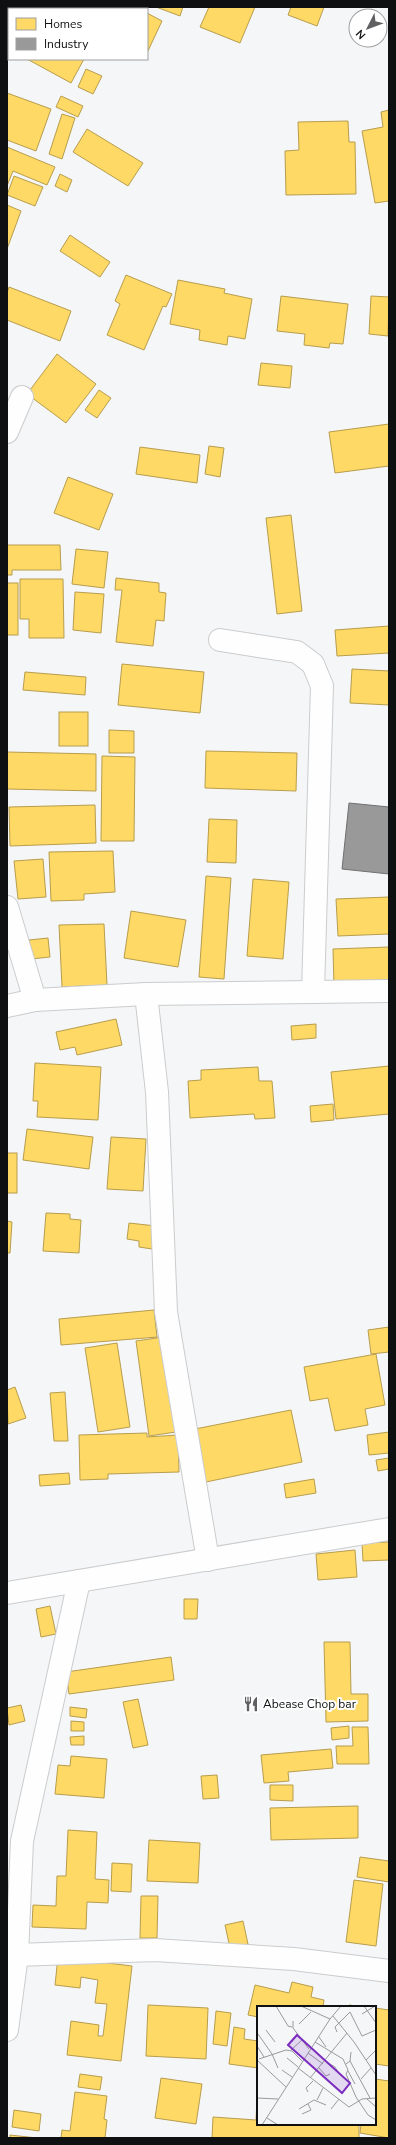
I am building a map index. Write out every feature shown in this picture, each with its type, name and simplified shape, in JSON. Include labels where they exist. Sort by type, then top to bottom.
[{"type":"main road","points":[[7,432],[22,397]]},
{"type":"main road","points":[[220,640],[297,652],[313,664],[322,686],[313,992]]},
{"type":"main road","points":[[7,907],[35,1000]]},
{"type":"main road","points":[[7,1006],[35,1000],[146,994],[389,991]]},
{"type":"main road","points":[[146,994],[157,1092],[166,1312],[208,1560]]},
{"type":"main road","points":[[7,1594],[389,1529]]},
{"type":"main road","points":[[7,2030],[17,1955],[22,1841],[79,1581]]},
{"type":"main road","points":[[17,1955],[155,1950],[294,1959],[389,1971]]},
{"type":"building: Homes","points":[[91,7],[92,8],[62,8]]},
{"type":"building: Homes","points":[[109,7],[137,7],[136,8]]},
{"type":"building: Homes","points":[[156,7],[183,7],[180,16]]},
{"type":"building: Homes","points":[[209,7],[255,7],[240,43],[200,27]]},
{"type":"building: Homes","points":[[291,7],[324,7],[317,26],[288,15]]},
{"type":"building: Homes","points":[[148,14],[162,21],[148,51]]},
{"type":"building: Homes","points":[[29,60],[83,60],[71,83]]},
{"type":"building: Homes","points":[[86,69],[102,76],[93,94],[78,87]]},
{"type":"building: Homes","points":[[7,93],[51,109],[36,151],[7,140]]},
{"type":"building: Homes","points":[[61,96],[83,106],[78,117],[56,107]]},
{"type":"building: Homes","points":[[389,110],[389,201],[375,203],[362,131],[383,127],[381,112]]},
{"type":"building: Homes","points":[[62,114],[75,118],[62,159],[49,154]]},
{"type":"building: Homes","points":[[348,121],[349,142],[355,142],[356,194],[286,195],[285,151],[299,150],[298,122]]},
{"type":"building: Homes","points":[[87,129],[143,163],[128,186],[73,152]]},
{"type":"building: Homes","points":[[7,147],[55,167],[47,185],[13,171],[7,186]]},
{"type":"building: Homes","points":[[60,174],[72,180],[67,192],[55,186]]},
{"type":"building: Homes","points":[[14,176],[43,187],[35,206],[7,195]]},
{"type":"building: Homes","points":[[7,205],[21,211],[7,249]]},
{"type":"building: Homes","points":[[70,235],[110,262],[100,277],[60,251]]},
{"type":"building: Homes","points":[[126,275],[172,294],[166,307],[163,306],[144,350],[107,335],[120,304],[115,301]]},
{"type":"building: Homes","points":[[178,280],[225,289],[224,293],[252,299],[245,339],[228,336],[227,345],[199,340],[200,330],[170,324]]},
{"type":"building: Homes","points":[[9,287],[71,311],[60,341],[7,320],[7,293]]},
{"type":"building: Homes","points":[[281,296],[348,304],[343,344],[330,343],[329,348],[304,345],[305,334],[277,331]]},
{"type":"building: Homes","points":[[371,296],[389,297],[388,336],[369,334]]},
{"type":"building: Homes","points":[[57,354],[96,384],[66,423],[27,394]]},
{"type":"building: Homes","points":[[261,363],[292,366],[290,388],[258,385]]},
{"type":"building: Homes","points":[[99,390],[111,398],[97,418],[85,410]]},
{"type":"building: Homes","points":[[389,424],[389,466],[335,473],[329,432]]},
{"type":"building: Homes","points":[[209,446],[224,448],[220,477],[205,474]]},
{"type":"building: Homes","points":[[140,447],[200,455],[197,483],[136,474]]},
{"type":"building: Homes","points":[[68,477],[113,494],[99,530],[54,513]]},
{"type":"building: Homes","points":[[291,515],[302,611],[277,614],[266,518]]},
{"type":"building: Homes","points":[[7,545],[60,545],[61,570],[12,570],[12,575],[7,575]]},
{"type":"building: Homes","points":[[76,549],[108,552],[104,588],[72,584]]},
{"type":"building: Homes","points":[[116,578],[159,583],[159,592],[166,593],[164,621],[156,620],[153,646],[116,642],[122,590],[115,590]]},
{"type":"building: Homes","points":[[20,579],[63,579],[64,638],[29,638],[29,619],[20,619]]},
{"type":"building: Homes","points":[[7,583],[18,583],[18,635],[7,635]]},
{"type":"building: Homes","points":[[75,592],[104,594],[101,633],[73,630]]},
{"type":"building: Homes","points":[[389,626],[389,653],[337,656],[335,630]]},
{"type":"building: Homes","points":[[122,664],[204,672],[200,713],[118,705]]},
{"type":"building: Homes","points":[[352,669],[389,671],[389,705],[350,703]]},
{"type":"building: Homes","points":[[25,672],[86,677],[85,695],[23,690]]},
{"type":"building: Homes","points":[[59,712],[88,712],[88,746],[59,746]]},
{"type":"building: Homes","points":[[109,730],[134,731],[134,753],[109,753]]},
{"type":"building: Homes","points":[[206,751],[297,753],[296,791],[205,788]]},
{"type":"building: Homes","points":[[7,752],[96,754],[96,791],[7,789]]},
{"type":"building: Homes","points":[[102,756],[135,757],[134,841],[101,841]]},
{"type":"building: Homes","points":[[95,805],[96,843],[10,846],[9,807]]},
{"type":"building: Homes","points":[[209,819],[237,820],[236,863],[207,862]]},
{"type":"building: Homes","points":[[113,851],[115,892],[84,894],[84,900],[51,901],[49,852]]},
{"type":"building: Homes","points":[[43,859],[46,897],[18,899],[14,861]]},
{"type":"building: Homes","points":[[206,876],[231,878],[224,979],[199,977]]},
{"type":"building: Homes","points":[[253,879],[289,882],[283,959],[247,956]]},
{"type":"building: Homes","points":[[389,897],[389,934],[338,936],[336,899]]},
{"type":"building: Homes","points":[[131,911],[186,920],[178,967],[124,958]]},
{"type":"building: Homes","points":[[104,924],[107,985],[62,987],[59,925]]},
{"type":"building: Homes","points":[[48,938],[50,957],[31,959],[29,940]]},
{"type":"building: Homes","points":[[389,947],[389,984],[334,986],[333,949]]},
{"type":"building: Homes","points":[[116,1019],[122,1045],[77,1055],[75,1047],[60,1050],[56,1032]]},
{"type":"building: Homes","points":[[316,1024],[316,1038],[292,1040],[291,1026]]},
{"type":"building: Homes","points":[[35,1063],[101,1067],[98,1120],[37,1117],[38,1101],[33,1101]]},
{"type":"building: Homes","points":[[389,1066],[389,1114],[336,1119],[331,1072]]},
{"type":"building: Homes","points":[[258,1067],[259,1081],[272,1081],[275,1118],[255,1119],[254,1114],[190,1118],[188,1081],[201,1080],[201,1070]]},
{"type":"building: Homes","points":[[333,1104],[334,1120],[311,1122],[310,1106]]},
{"type":"building: Homes","points":[[27,1129],[93,1137],[89,1169],[23,1160]]},
{"type":"building: Homes","points":[[111,1137],[146,1139],[143,1191],[107,1189]]},
{"type":"building: Homes","points":[[7,1153],[17,1153],[17,1193],[7,1193]]},
{"type":"building: Homes","points":[[46,1213],[70,1214],[70,1219],[81,1220],[79,1253],[43,1251]]},
{"type":"building: Homes","points":[[7,1221],[12,1222],[10,1253],[7,1253]]},
{"type":"building: Homes","points":[[129,1223],[156,1226],[152,1249],[139,1247],[139,1241],[127,1239]]},
{"type":"building: Homes","points":[[154,1310],[157,1337],[61,1345],[59,1319]]},
{"type":"building: Homes","points":[[389,1327],[389,1352],[371,1354],[368,1330]]},
{"type":"building: Homes","points":[[163,1337],[176,1432],[149,1436],[136,1341]]},
{"type":"building: Homes","points":[[117,1343],[130,1427],[98,1432],[85,1348]]},
{"type":"building: Homes","points":[[376,1354],[385,1405],[365,1409],[368,1425],[335,1431],[328,1398],[310,1401],[304,1367]]},
{"type":"building: Homes","points":[[15,1387],[26,1418],[8,1424],[7,1390]]},
{"type":"building: Homes","points":[[65,1392],[68,1441],[54,1441],[50,1393]]},
{"type":"building: Homes","points":[[291,1410],[302,1462],[206,1482],[195,1429]]},
{"type":"building: Homes","points":[[389,1432],[389,1453],[369,1455],[367,1435]]},
{"type":"building: Homes","points":[[147,1433],[147,1437],[178,1435],[179,1472],[108,1474],[108,1479],[80,1480],[79,1435]]},
{"type":"building: Homes","points":[[389,1458],[389,1469],[378,1471],[376,1460]]},
{"type":"building: Homes","points":[[69,1473],[70,1484],[40,1486],[39,1475]]},
{"type":"building: Homes","points":[[314,1479],[316,1493],[286,1498],[284,1484]]},
{"type":"building: Homes","points":[[389,1542],[389,1560],[363,1561],[362,1543]]},
{"type":"building: Homes","points":[[355,1550],[357,1577],[318,1580],[316,1554]]},
{"type":"building: Homes","points":[[184,1599],[198,1599],[197,1619],[184,1619]]},
{"type":"building: Homes","points":[[50,1606],[56,1634],[41,1637],[36,1609]]},
{"type":"building: Homes","points":[[324,1642],[350,1642],[351,1694],[368,1694],[368,1721],[326,1722]]},
{"type":"building: Homes","points":[[171,1657],[174,1680],[69,1694],[66,1672]]},
{"type":"building: Homes","points":[[138,1699],[148,1745],[133,1748],[123,1702]]},
{"type":"building: Homes","points":[[21,1705],[25,1721],[9,1725],[7,1708]]},
{"type":"building: Homes","points":[[70,1707],[87,1709],[86,1718],[70,1716]]},
{"type":"building: Homes","points":[[71,1721],[84,1722],[84,1731],[71,1731]]},
{"type":"building: Homes","points":[[349,1726],[349,1738],[332,1740],[331,1728]]},
{"type":"building: Homes","points":[[352,1727],[368,1727],[369,1764],[337,1764],[336,1746],[353,1746]]},
{"type":"building: Homes","points":[[84,1736],[84,1745],[71,1745],[70,1737]]},
{"type":"building: Homes","points":[[331,1749],[333,1768],[288,1772],[289,1781],[264,1783],[261,1755]]},
{"type":"building: Homes","points":[[71,1756],[107,1759],[104,1798],[55,1794],[58,1765],[70,1766]]},
{"type":"building: Homes","points":[[217,1775],[219,1798],[203,1799],[201,1776]]},
{"type":"building: Homes","points":[[270,1785],[293,1785],[293,1801],[270,1800]]},
{"type":"building: Homes","points":[[358,1806],[358,1838],[271,1840],[270,1808]]},
{"type":"building: Homes","points":[[68,1830],[97,1832],[95,1879],[109,1880],[108,1903],[87,1902],[86,1929],[32,1927],[33,1905],[56,1906],[57,1876],[66,1876]]},
{"type":"building: Homes","points":[[149,1840],[200,1843],[198,1883],[147,1881]]},
{"type":"building: Homes","points":[[360,1857],[389,1861],[389,1882],[357,1877]]},
{"type":"building: Homes","points":[[112,1863],[132,1864],[131,1892],[111,1891]]},
{"type":"building: Homes","points":[[354,1880],[383,1884],[376,1946],[346,1942]]},
{"type":"building: Homes","points":[[141,1896],[158,1896],[157,1938],[140,1938]]},
{"type":"building: Homes","points":[[243,1921],[248,1944],[230,1948],[225,1925]]},
{"type":"building: Homes","points":[[58,1957],[132,1966],[121,2061],[67,2055],[71,2021],[99,2025],[98,2036],[103,2036],[107,2004],[95,2003],[98,1980],[81,1977],[80,1988],[55,1985]]},
{"type":"building: Homes","points":[[292,1982],[313,1987],[311,1997],[324,2000],[323,2006],[257,2006],[257,2017],[248,2015],[255,1985],[289,1993]]},
{"type":"building: Homes","points":[[148,2005],[208,2008],[206,2059],[146,2056]]},
{"type":"building: Homes","points":[[376,2008],[389,2010],[389,2066],[376,2064]]},
{"type":"building: Homes","points":[[216,2011],[231,2013],[227,2046],[213,2044]]},
{"type":"building: Homes","points":[[234,2027],[245,2029],[244,2039],[257,2041],[257,2068],[229,2064]]},
{"type":"building: Homes","points":[[80,2074],[102,2077],[100,2090],[78,2087]]},
{"type":"building: Homes","points":[[161,2078],[202,2084],[196,2124],[155,2118]]},
{"type":"building: Homes","points":[[376,2079],[389,2081],[389,2138],[360,2133],[361,2125],[376,2125]]},
{"type":"building: Homes","points":[[75,2092],[107,2096],[104,2119],[107,2120],[105,2138],[61,2138],[62,2130],[70,2131]]},
{"type":"building: Homes","points":[[257,2099],[257,2125],[359,2125],[359,2138],[212,2138],[213,2117],[256,2120]]},
{"type":"building: Homes","points":[[14,2110],[41,2114],[39,2131],[12,2127]]},
{"type":"building: Homes","points":[[10,2135],[37,2138],[10,2138]]},
{"type":"building: Industry","points":[[349,803],[389,807],[389,874],[342,869]]},
{"type":"place","name":"Abease Chop bar","points":[[251,1704]]}]
